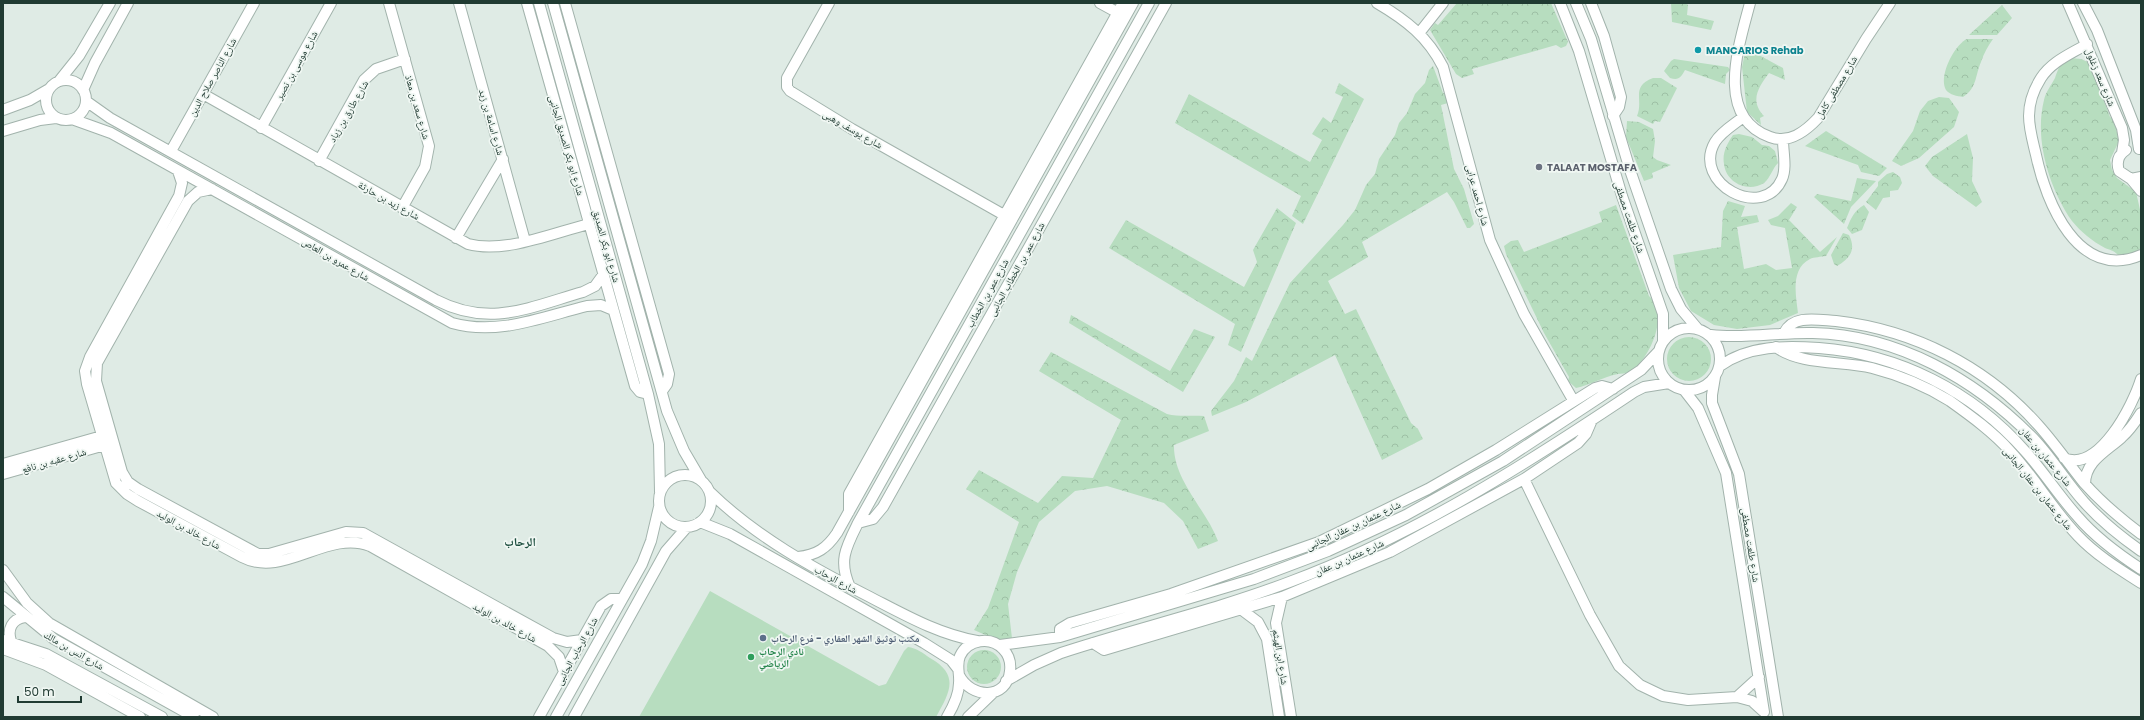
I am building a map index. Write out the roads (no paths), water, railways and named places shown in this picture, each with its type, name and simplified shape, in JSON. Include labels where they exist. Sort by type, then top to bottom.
[{"type":"street","points":[[3,110],[30,100],[49,89],[59,81],[80,56],[110,3]]},
{"type":"street","points":[[83,90],[95,63],[128,3]]},
{"type":"street","name":"شارع الناصر صلاح الدين","points":[[171,152],[254,3]]},
{"type":"street","name":"شارع موسى بن نصير","points":[[261,128],[331,3]]},
{"type":"street","name":"شارع سعد بن معاذ","points":[[389,3],[427,138],[429,153],[426,167],[402,208]]},
{"type":"street","name":"شارع اسامة بن زيد","points":[[459,3],[525,241]]},
{"type":"street","name":"شارع ابو بكر الصديق الجانبى","points":[[527,3],[635,386],[640,392],[648,394]]},
{"type":"street","name":"شارع ابو بكر الصديق","points":[[539,3],[648,394],[659,444],[660,492]]},
{"type":"street","name":"شارع ابو بكر الصديق","points":[[553,3],[662,391],[678,440],[701,480]]},
{"type":"street","points":[[565,3],[669,374],[668,384],[662,391]]},
{"type":"street","name":"شارع يوسف وهبى","points":[[830,3],[787,78],[787,87],[790,92],[1004,215]]},
{"type":"street","points":[[1100,3],[1122,15]]},
{"type":"street","points":[[849,512],[849,494],[1004,215],[1122,15],[1123,3]]},
{"type":"street","name":"شارع عمر بن الخطاب","points":[[798,557],[809,556],[820,552],[829,544],[849,512],[1040,171],[1122,15],[1134,3]]},
{"type":"street","name":"شارع عمر بن الخطاب","points":[[850,587],[845,577],[843,559],[858,523],[1149,3]]},
{"type":"street","name":"شارع عمر بن الخطاب الجانبى","points":[[858,523],[873,519],[883,507],[1166,3]]},
{"type":"street","name":"شارع احمد عرابى","points":[[1377,3],[1398,15],[1420,32],[1438,57],[1447,78],[1490,240],[1524,314],[1573,400]]},
{"type":"street","points":[[1420,32],[1443,3]]},
{"type":"street","name":"شارع طلعت مصطفى","points":[[1560,3],[1579,51],[1623,199],[1659,300],[1663,314],[1663,341]]},
{"type":"street","name":"شارع طلعت مصطفى","points":[[1576,3],[1591,39],[1630,170],[1671,289],[1681,309],[1697,328]]},
{"type":"street","points":[[1591,3],[1604,36],[1621,97],[1619,107],[1613,116]]},
{"type":"street","points":[[1742,118],[1720,135],[1712,149],[1710,166],[1714,175],[1727,190],[1746,197],[1755,198],[1765,196],[1778,186],[1784,172],[1783,140],[1760,133],[1742,118],[1736,92],[1736,67],[1738,52],[1750,3]]},
{"type":"street","name":"شارع مصطفى كامل","points":[[1783,140],[1796,136],[1808,129],[1818,118],[1866,39],[1890,3]]},
{"type":"street","name":"شارع سعد زغلول","points":[[2068,3],[2122,128],[2124,140],[2118,167],[2122,175],[2136,178]]},
{"type":"street","name":"شارع سعد زغلول","points":[[2083,3],[2097,30],[2136,130],[2140,149]]},
{"type":"street","points":[[2087,44],[2054,64],[2042,77],[2035,88],[2029,114],[2030,128],[2041,178],[2049,200],[2078,245],[2106,259],[2128,259],[2141,255]]},
{"type":"street","name":"شارع طارق بن زياد","points":[[319,161],[364,80],[376,69],[405,59]]},
{"type":"street","points":[[3,131],[40,120],[56,118],[67,120],[72,119],[82,112],[86,101],[83,90],[73,81],[59,81]]},
{"type":"street","points":[[49,89],[46,95],[47,108],[56,118]]},
{"type":"street","name":"شارع زيد بن حارثة","points":[[203,94],[402,208],[456,238],[474,246],[492,248],[589,224]]},
{"type":"street","name":"شارع عمرو بن العاص","points":[[86,101],[110,118],[448,306],[476,314],[504,314],[584,292],[595,286],[603,275]]},
{"type":"street","name":"شارع عمرو بن العاص","points":[[72,119],[111,133],[429,312],[464,326],[500,328],[594,305],[613,310]]},
{"type":"street","points":[[2122,152],[2133,148],[2140,149]]},
{"type":"street","points":[[456,238],[502,159]]},
{"type":"street","name":"شارع خالد بن الوليد","points":[[178,170],[182,184],[179,196],[87,362],[86,378],[114,478],[122,490],[252,553],[263,555],[289,553],[346,532],[363,533],[472,598],[548,646],[559,658],[564,672]]},
{"type":"street","points":[[1040,171],[1051,177]]},
{"type":"street","points":[[2136,178],[2141,191]]},
{"type":"street","name":"شارع خالد بن الوليد","points":[[182,520],[132,486],[124,477],[96,381],[96,369],[100,358],[188,201],[198,192],[212,189]]},
{"type":"street","points":[[285,230],[290,226],[291,219]]},
{"type":"street","points":[[300,239],[301,231],[306,227]]},
{"type":"street","points":[[1784,333],[1790,323],[1796,321],[1829,321],[1874,328],[1926,344],[1963,362],[2013,399],[2041,427],[2085,484],[2120,518],[2141,534]]},
{"type":"street","points":[[1697,328],[1711,335],[1720,350],[1720,366],[1715,377],[1707,385],[1696,390],[1684,390],[1669,383],[1659,369],[1659,351],[1663,341],[1678,329],[1697,328]]},
{"type":"street","name":"شارع عثمان بن عفان","points":[[1711,335],[1737,337],[1784,333],[1838,335],[1883,345],[1931,362],[1962,379],[2013,418],[2034,440],[2097,516],[2141,551]]},
{"type":"street","name":"شارع عثمان بن عفان الجانبى","points":[[1776,347],[1790,356],[1844,363],[1898,376],[1924,387],[1948,400],[1977,421],[2009,450],[2078,536],[2109,562],[2141,583]]},
{"type":"street","name":"شارع عثمان بن عفان","points":[[1720,366],[1739,355],[1776,347],[1828,349],[1860,354],[1910,368],[1951,388],[1980,409],[2008,433],[2026,451],[2079,518],[2105,543],[2141,569]]},
{"type":"street","name":"شارع عثمان بن عفان","points":[[1000,645],[1060,637],[1254,579],[1328,551],[1406,515],[1503,461],[1641,370],[1659,351]]},
{"type":"street","name":"شارع طلعت مصطفى","points":[[1715,377],[1712,403],[1739,474],[1778,717]]},
{"type":"street","points":[[2064,458],[2075,461],[2087,458],[2104,443],[2123,418],[2141,379]]},
{"type":"street","name":"شارع عثمان بن عفان","points":[[1006,681],[1047,658],[1259,593],[1322,570],[1398,535],[1493,483],[1634,392],[1644,387],[1669,383]]},
{"type":"street","name":"شارع عثمان بن عفان الجانبى","points":[[1060,637],[1060,629],[1070,623],[1178,591],[1319,542],[1356,526],[1428,489],[1496,450],[1573,400],[1598,386],[1613,389]]},
{"type":"street","name":"شارع طلعت مصطفى","points":[[1684,390],[1701,412],[1726,474],[1764,714]]},
{"type":"street","points":[[2085,484],[2086,473],[2091,463],[2123,436],[2141,413]]},
{"type":"street","points":[[1093,643],[1104,650],[1242,610],[1282,597],[1390,552],[1524,479],[1578,443],[1586,434],[1592,420]]},
{"type":"street","name":"شارع عقبه بن نافع","points":[[3,464],[104,441]]},
{"type":"street","name":"شارع عقبه بن نافع","points":[[3,474],[104,441]]},
{"type":"street","points":[[556,717],[646,553],[659,507],[660,492],[665,484],[673,478],[688,475],[701,480],[710,492],[711,505],[709,512],[700,522],[687,527],[666,551],[574,717]]},
{"type":"street","points":[[1524,479],[1590,615],[1619,666],[1640,685],[1663,696],[1688,700],[1737,697],[1752,701],[1764,714]]},
{"type":"street","name":"شارع الرحاب","points":[[710,492],[756,531],[850,587],[926,627],[977,641]]},
{"type":"street","points":[[659,507],[667,520],[673,524],[687,527]]},
{"type":"street","name":"شارع الرحاب","points":[[700,522],[730,534],[929,646],[951,660],[959,672]]},
{"type":"street","points":[[3,570],[17,592],[38,614],[64,633],[213,717]]},
{"type":"street","points":[[1254,579],[1259,593]]},
{"type":"street","name":"شارع انس بن مالك","points":[[3,597],[25,617],[54,639],[194,717]]},
{"type":"street","name":"شارع ابن الهيثم","points":[[1282,597],[1276,623],[1291,717]]},
{"type":"street","name":"شارع خالد بن الوليد","points":[[472,598],[560,641],[575,642],[582,640]]},
{"type":"street","name":"شارع الرحاب الجانبى","points":[[539,717],[605,602],[611,599],[622,599]]},
{"type":"street","name":"شارع ابن الهيثم","points":[[1242,610],[1258,622],[1267,639],[1279,717]]},
{"type":"street","points":[[7,641],[11,625],[20,618],[25,617]]},
{"type":"street","points":[[947,717],[957,696],[959,672],[958,662],[965,649],[977,641],[985,640],[1000,645],[1009,658],[1010,674],[1006,681],[968,717]]},
{"type":"street","name":"شارع انس بن مالك","points":[[7,641],[46,654],[162,717]]},
{"type":"street","points":[[3,649],[46,665],[140,717]]},
{"type":"street","points":[[959,672],[963,682],[974,691],[980,693],[995,691]]},
{"type":"street","points":[[1737,697],[1759,676]]},
{"type":"place","name":"MANCARIOS Rehab","points":[[1698,50]]},
{"type":"place","name":"TALAAT MOSTAFA","points":[[1539,167]]},
{"type":"place","name":"مكتب توثيق الشهر العقاري - فرع الرحاب","points":[[763,638]]},
{"type":"place","name":"نادي الرحاب الرياضي","points":[[751,657]]},
{"type":"district","name":"الرحاب","points":[[520,542]]}]
